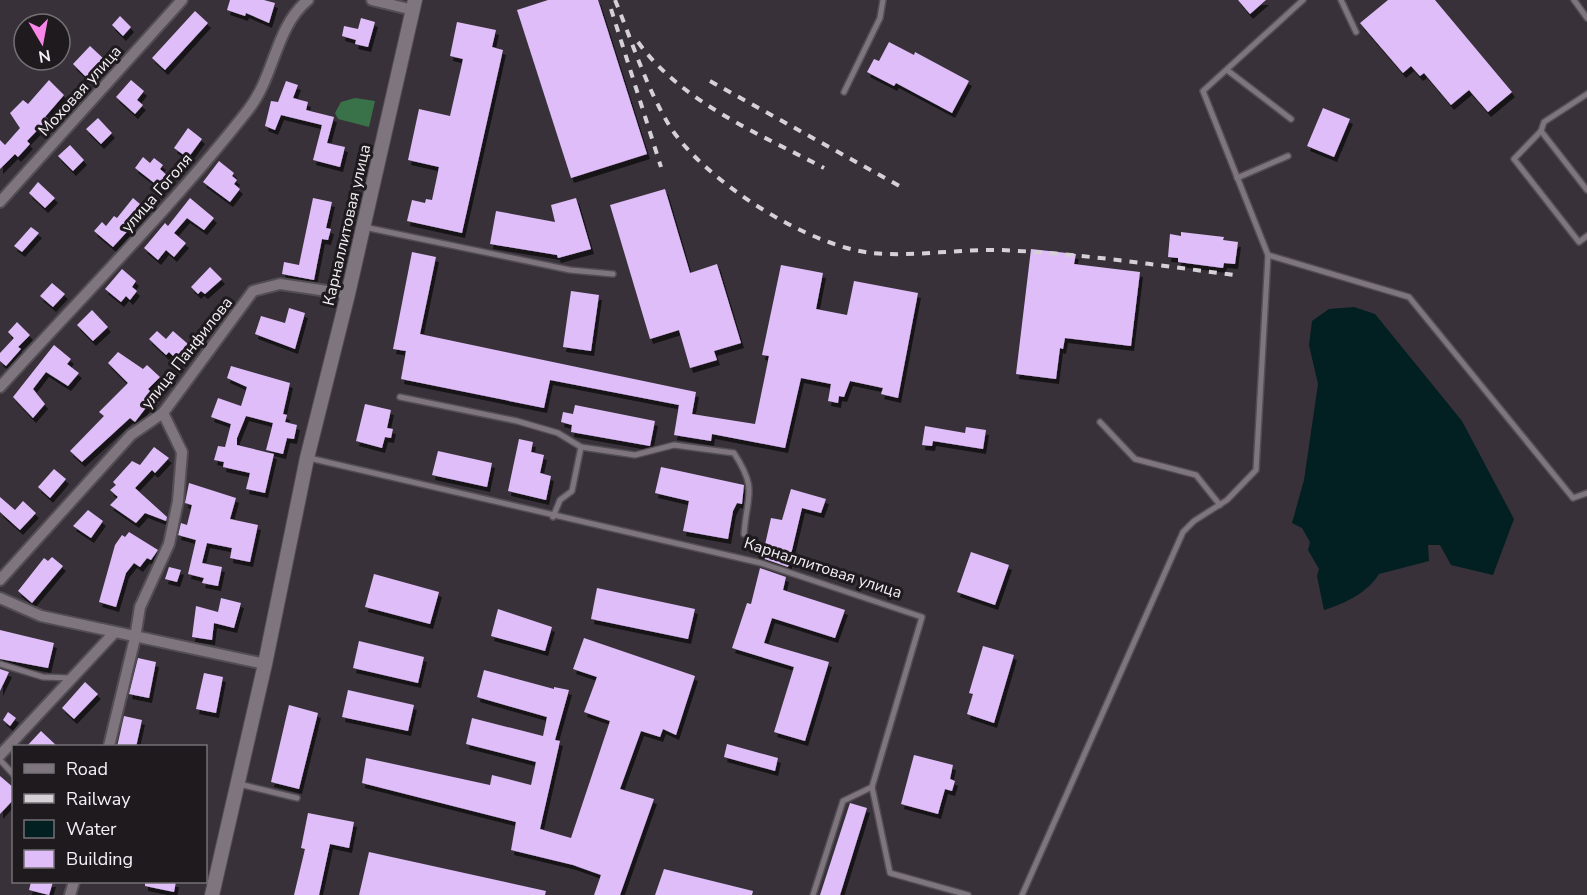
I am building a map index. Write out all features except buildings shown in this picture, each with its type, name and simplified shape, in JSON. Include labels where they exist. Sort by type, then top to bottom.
[{"type":"street","name":"Моховая улица","points":[[0,202],[182,0]]},
{"type":"street","name":"улица Гоголя","points":[[0,387],[115,264],[250,108],[268,78],[289,19],[308,0]]},
{"type":"street","points":[[372,0],[414,5]]},
{"type":"street","name":"Карналлитовая улица","points":[[212,895],[239,784],[307,458],[364,227],[414,5]]},
{"type":"street","name":"улица Панфилова","points":[[0,580],[131,435],[163,413],[253,291],[280,284],[348,294]]},
{"type":"street","points":[[109,745],[140,608],[169,544],[180,491],[182,452],[177,437],[163,413]]},
{"type":"street","points":[[0,598],[41,616],[135,638],[265,664]]},
{"type":"street","points":[[0,755],[114,633]]},
{"type":"lane","points":[[844,92],[880,18],[883,0]]},
{"type":"lane","points":[[1022,895],[1184,532],[1194,521],[1220,505],[1256,470],[1268,255],[1203,91],[1303,0]]},
{"type":"lane","points":[[1341,0],[1356,32]]},
{"type":"lane","points":[[1574,0],[1587,18]]},
{"type":"lane","points":[[1227,70],[1291,118]]},
{"type":"lane","points":[[1587,94],[1544,122],[1541,131],[1514,159],[1579,242],[1587,236]]},
{"type":"lane","points":[[1541,131],[1587,190]]},
{"type":"lane","points":[[1238,178],[1288,156]]},
{"type":"lane","points":[[364,227],[570,270],[613,274]]},
{"type":"lane","points":[[1268,255],[1409,297],[1573,498],[1587,493]]},
{"type":"lane","points":[[400,398],[518,421],[558,433],[581,447],[635,455],[674,446],[734,453],[746,472],[751,488],[744,534]]},
{"type":"lane","points":[[1100,422],[1135,459],[1196,475],[1220,505]]},
{"type":"lane","points":[[553,517],[560,500],[572,491],[581,447]]},
{"type":"lane","name":"Карналлитовая улица","points":[[307,458],[553,517],[761,563],[922,618],[872,787],[890,873],[968,895]]},
{"type":"lane","points":[[0,664],[43,677],[72,678]]},
{"type":"lane","points":[[0,760],[12,774]]},
{"type":"lane","points":[[239,784],[297,798]]},
{"type":"lane","points":[[813,895],[843,801],[872,787]]},
{"type":"green space","points":[[355,98],[375,101],[369,127],[338,119],[335,113],[341,102]]},
{"type":"water","points":[[1354,307],[1375,314],[1462,421],[1514,519],[1493,575],[1451,565],[1440,545],[1428,545],[1429,561],[1379,574],[1368,587],[1355,596],[1324,610],[1317,576],[1319,569],[1308,550],[1310,542],[1302,528],[1292,523],[1304,480],[1318,384],[1309,345],[1312,321],[1329,309]]},
{"type":"railway","points":[[615,0],[653,95],[669,125],[685,146],[731,188],[788,224],[818,238],[846,248],[872,253],[999,250],[1116,260],[1234,275]]},
{"type":"railway","points":[[611,9],[661,167]]},
{"type":"railway","points":[[638,42],[656,64],[699,100],[824,168]]},
{"type":"railway","points":[[710,81],[905,189]]}]
